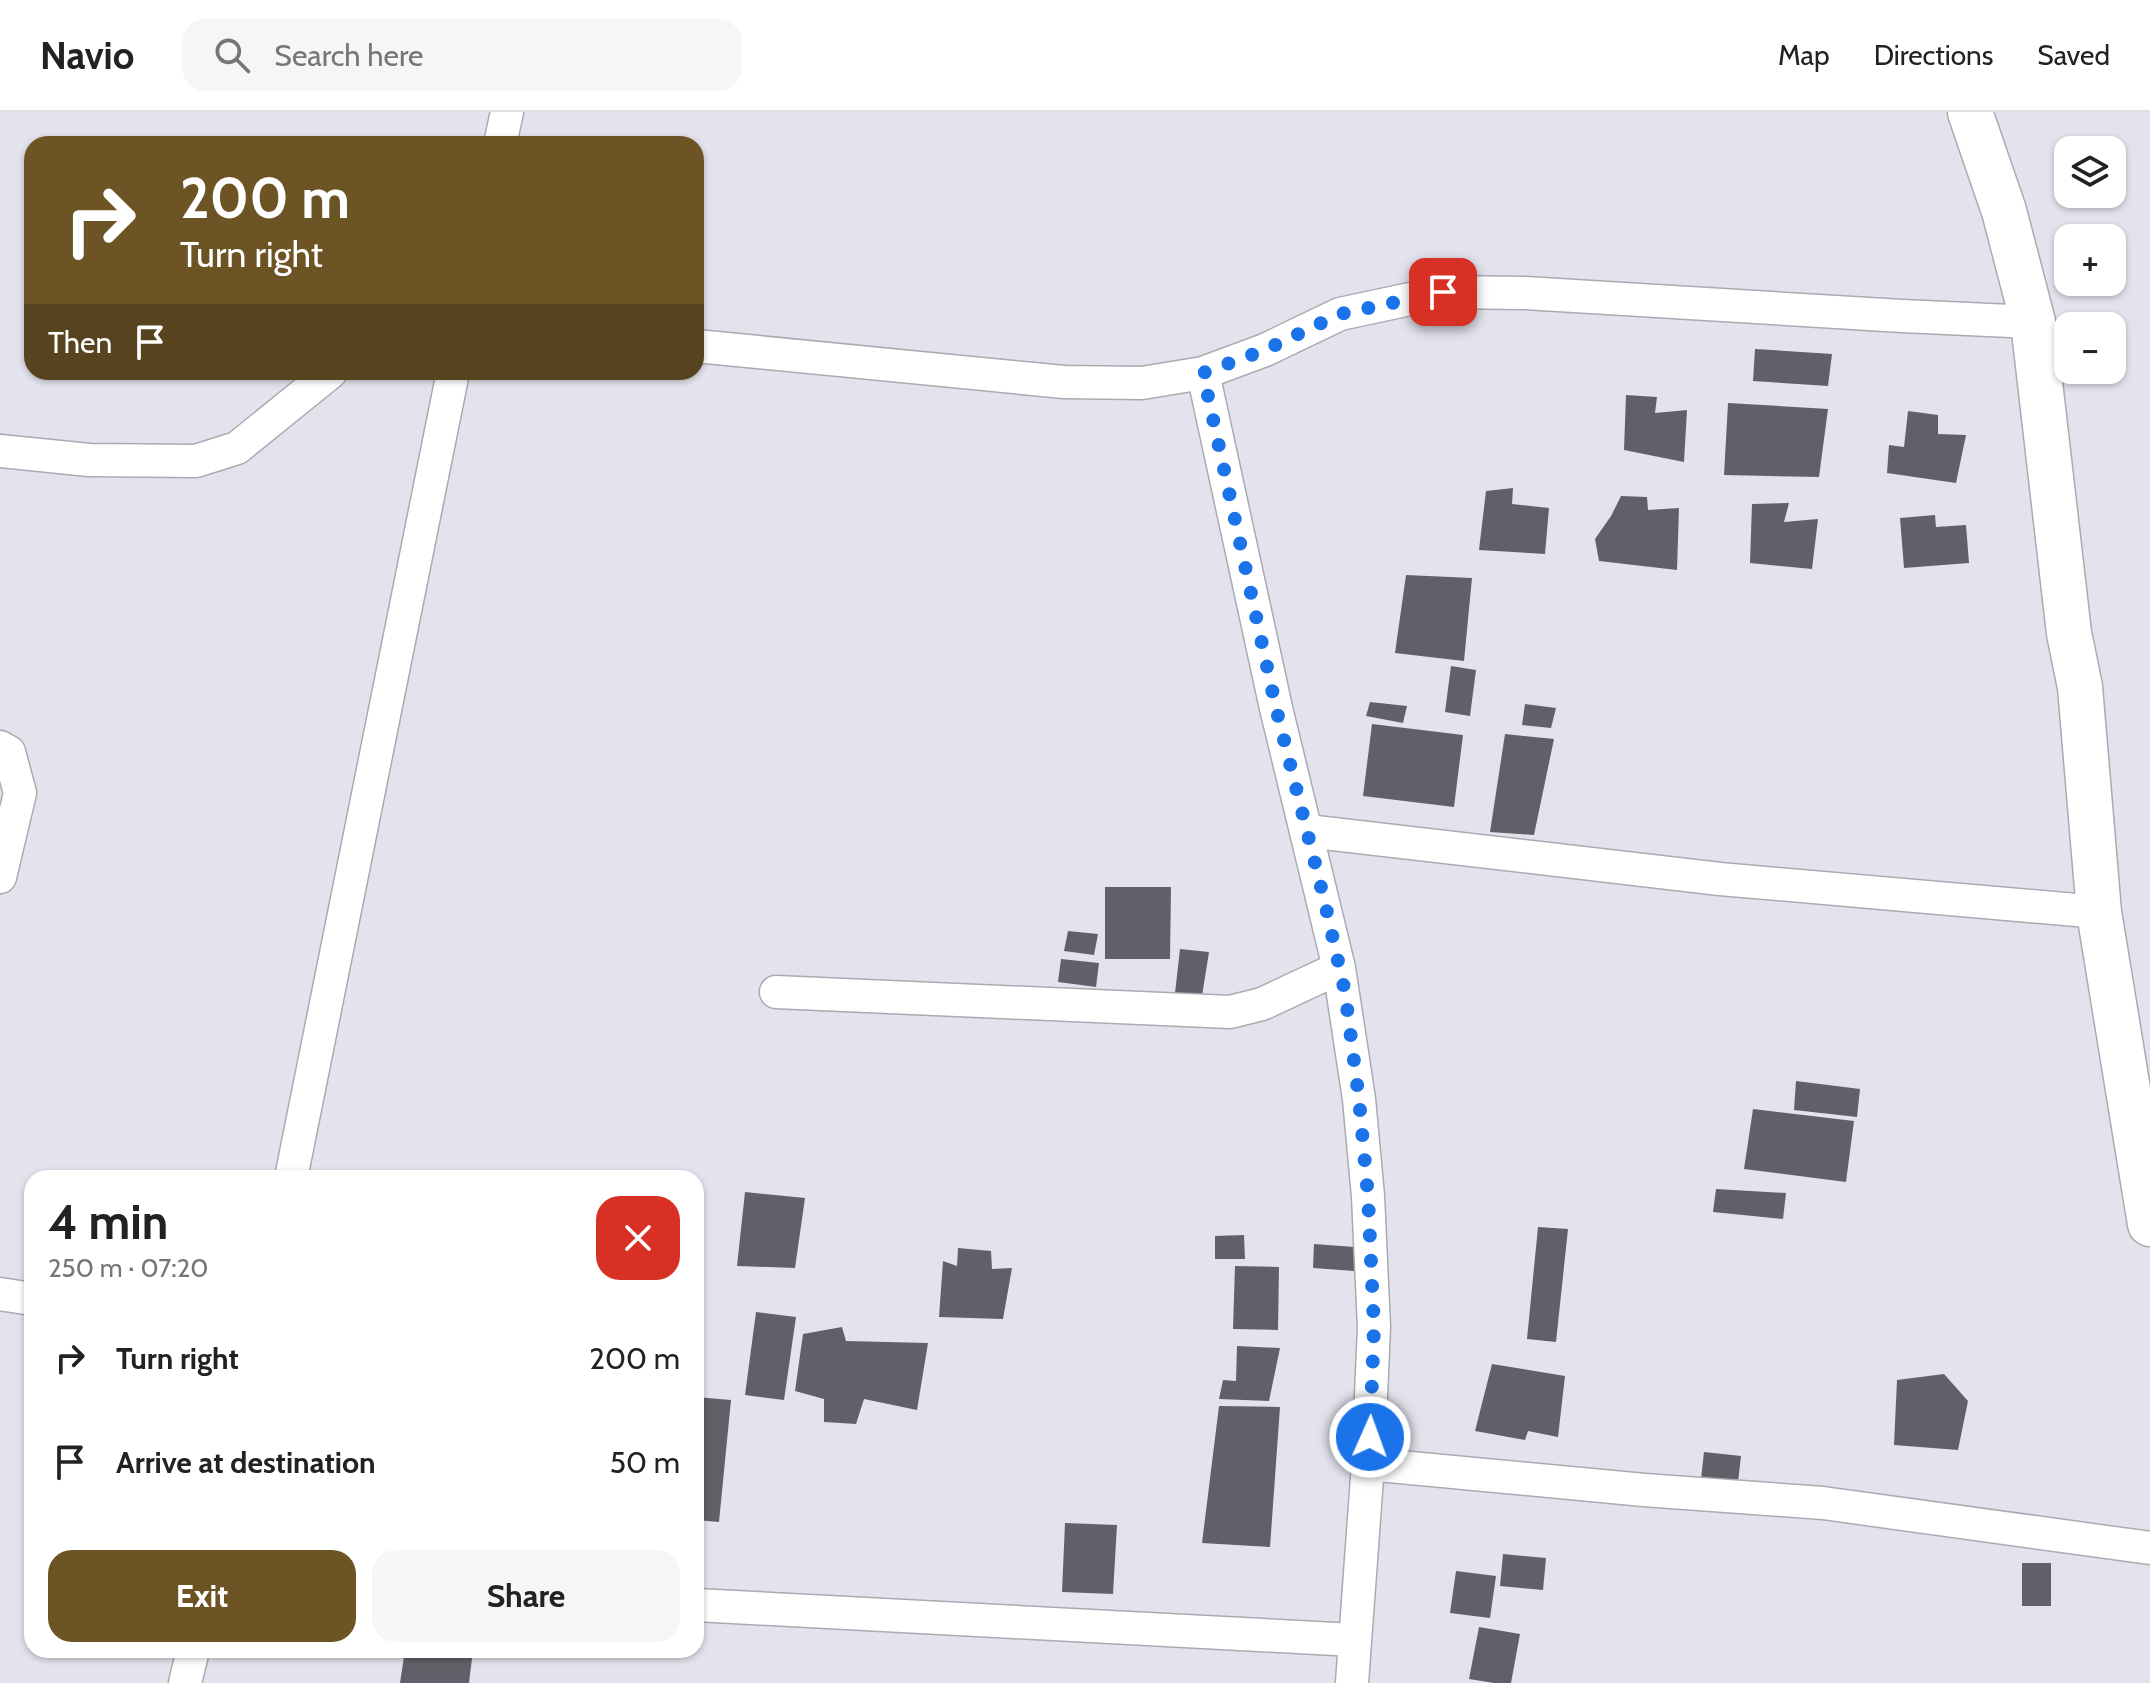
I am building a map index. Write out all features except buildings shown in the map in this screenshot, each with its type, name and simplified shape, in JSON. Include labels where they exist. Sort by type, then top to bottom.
[{"type":"main road","points":[[1970,112],[2004,211],[2033,322],[2069,633],[2080,687],[2099,912],[2150,1224]]},
{"type":"street","points":[[502,136],[507,112]]},
{"type":"street","points":[[704,347],[1064,382],[1142,383],[1203,373],[1265,350],[1340,314],[1443,292],[1525,293],[2033,322]]},
{"type":"street","points":[[1203,373],[1276,708],[1345,992],[1359,1099],[1368,1196],[1374,1327],[1368,1464],[1352,1683]]},
{"type":"street","points":[[0,451],[89,460],[196,461],[237,448],[321,380]]},
{"type":"street","points":[[293,1170],[451,380]]},
{"type":"street","points":[[0,747],[9,752],[20,793],[0,877]]},
{"type":"street","points":[[1307,831],[1720,879],[2099,912]]},
{"type":"street","points":[[776,992],[1230,1012],[1262,1004],[1339,968]]},
{"type":"street","points":[[0,1294],[24,1298]]},
{"type":"street","points":[[1368,1464],[1823,1503],[2150,1548]]},
{"type":"street","points":[[704,1605],[1354,1640]]},
{"type":"street","points":[[185,1683],[191,1658]]},
{"type":"route","points":[[1370,1437],[1374,1327],[1368,1196],[1345,992],[1276,708],[1203,373],[1265,350],[1340,314],[1443,292]]}]
